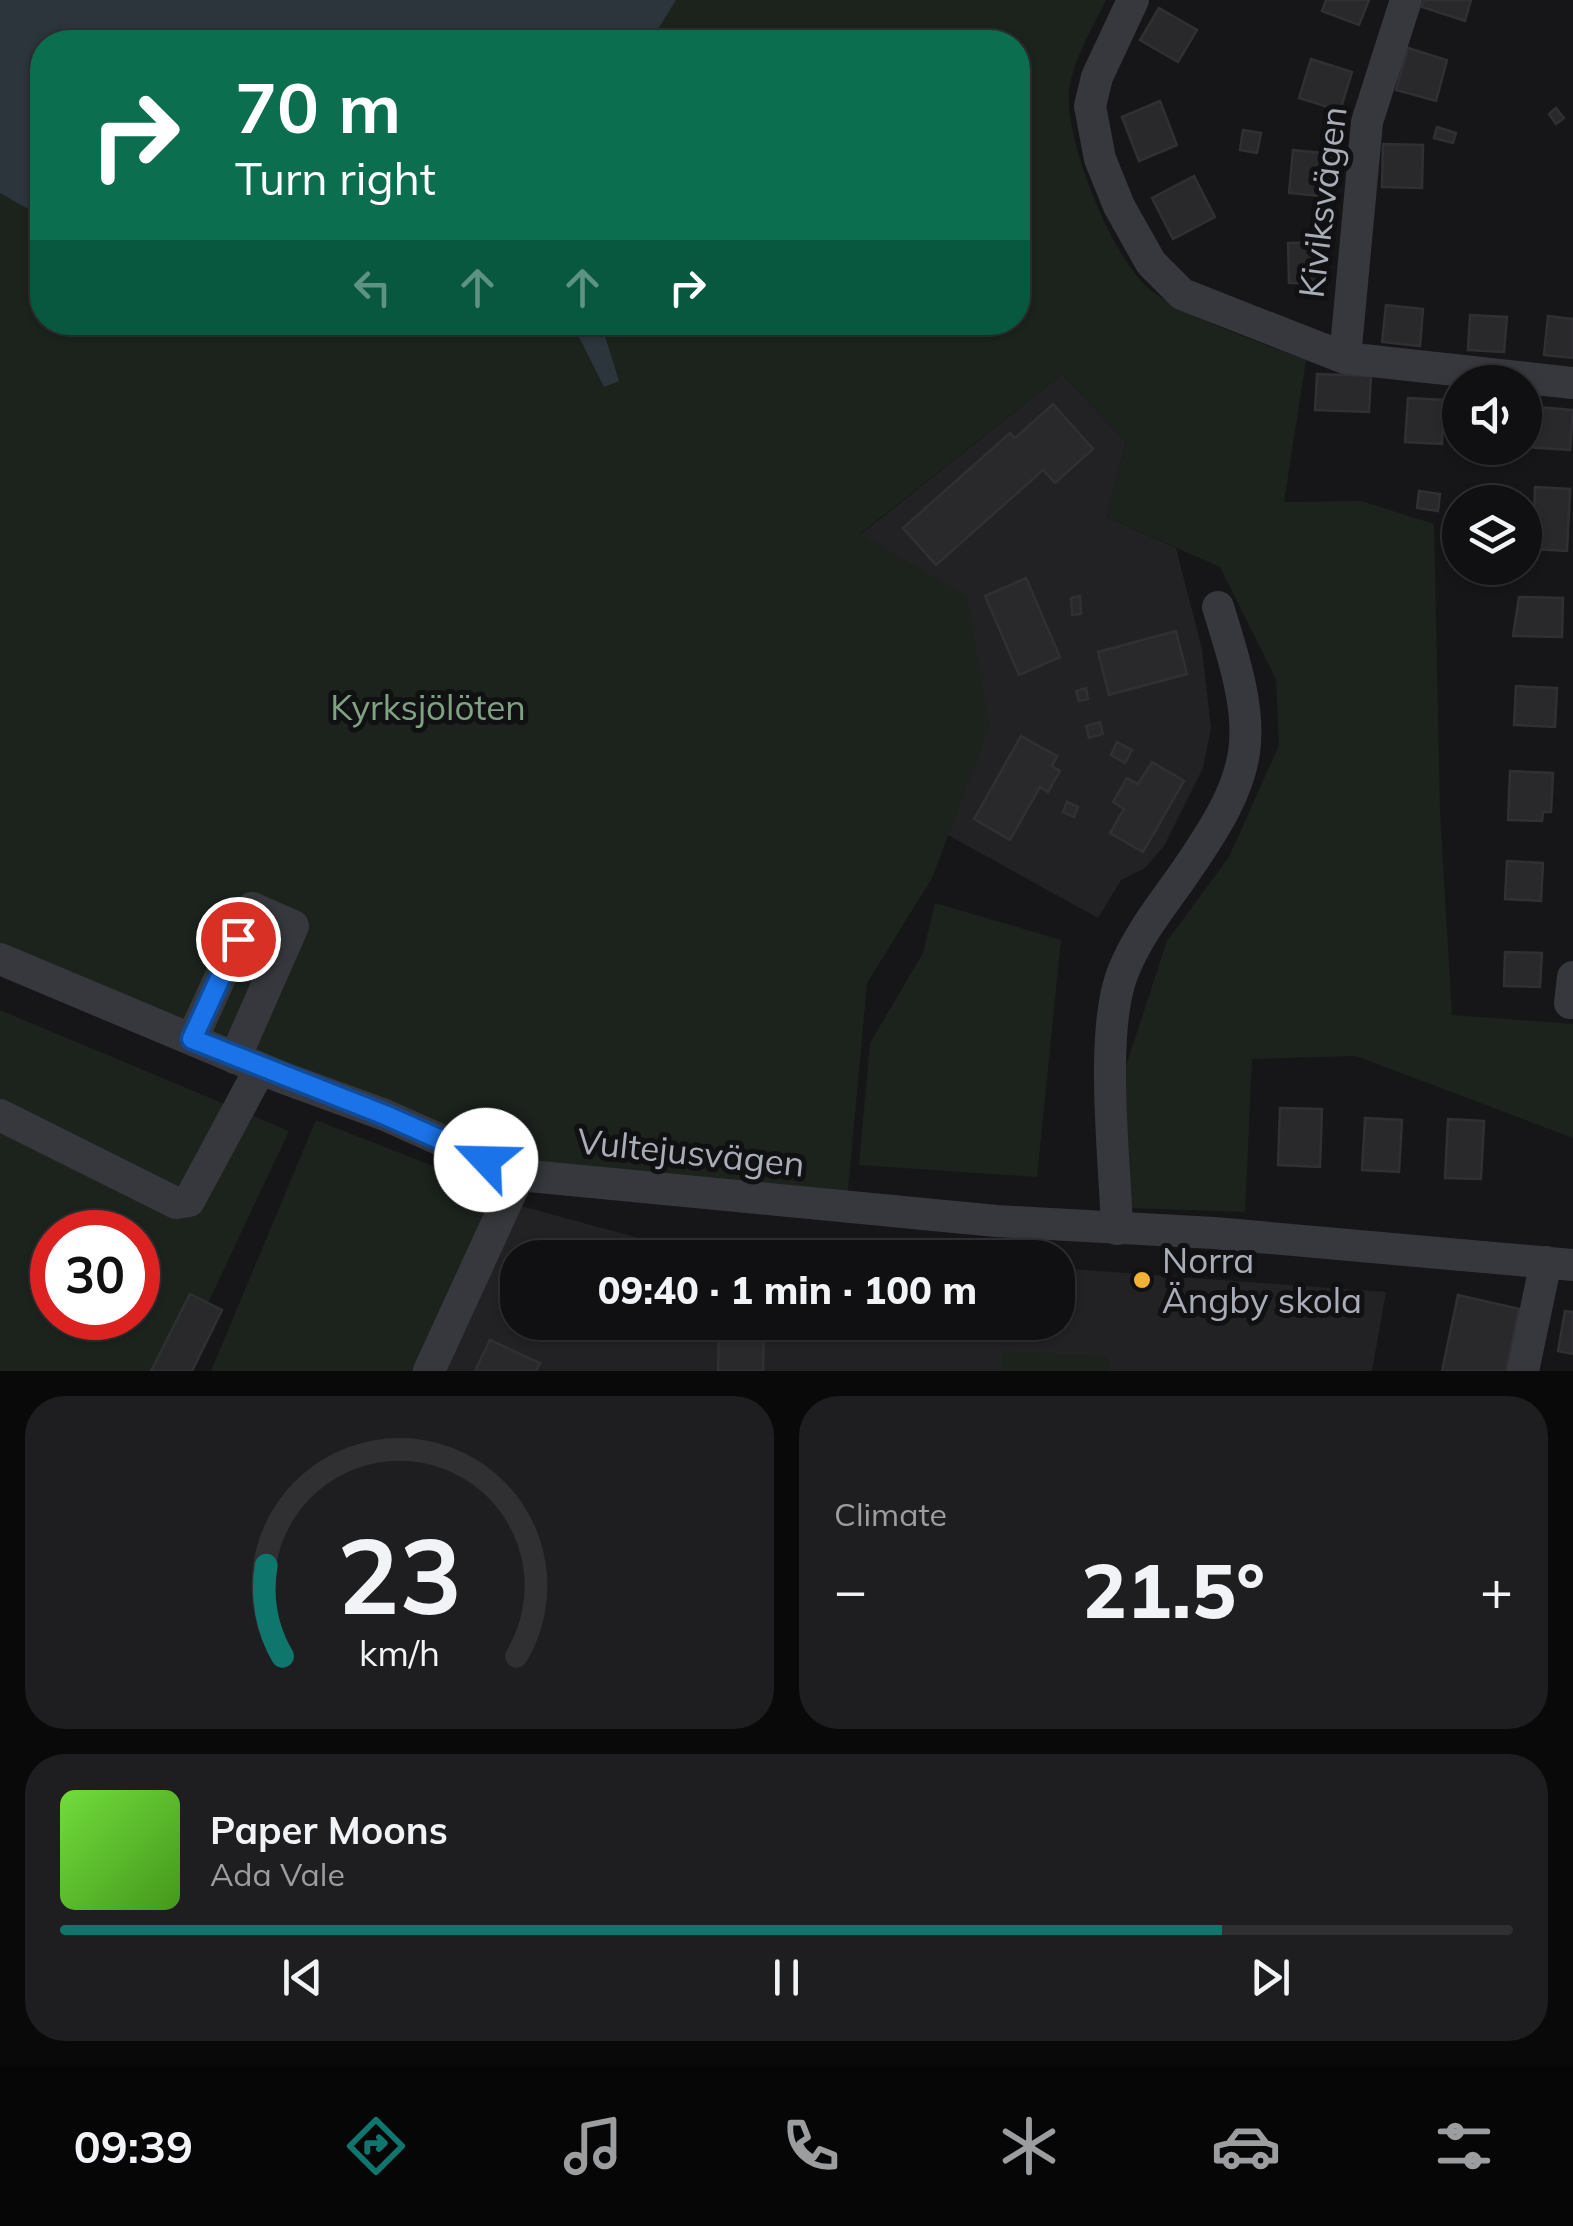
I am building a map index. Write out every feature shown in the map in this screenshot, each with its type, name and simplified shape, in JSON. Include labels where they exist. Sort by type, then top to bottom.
[{"type":"street","points":[[1132,0],[1097,77],[1090,106],[1100,159],[1119,206],[1151,263],[1182,294],[1345,358],[1573,383]]},
{"type":"street","name":"Kiviksvägen","points":[[1345,358],[1367,122],[1406,0]]},
{"type":"street","points":[[1117,1229],[1113,1053],[1122,974],[1143,933],[1201,849],[1239,782],[1248,752],[1242,681],[1218,607]]},
{"type":"street","points":[[0,1116],[176,1203],[189,1201],[247,1063],[293,926],[252,908],[192,1039]]},
{"type":"street","name":"Vultejusvägen","points":[[0,959],[247,1063],[385,1115],[519,1175],[1117,1229],[1559,1263]]},
{"type":"street","points":[[430,1371],[519,1175]]},
{"type":"street","points":[[1523,1371],[1559,1263]]},
{"type":"shaded area","points":[[0,0],[676,0],[657,30],[30,30],[30,210],[0,193]]},
{"type":"shaded area","points":[[578,335],[605,335],[619,381],[604,387]]},
{"type":"shaded area","points":[[1062,374],[1126,442],[1107,517],[1176,548],[1202,649],[1211,728],[1203,768],[1164,846],[1145,868],[1121,880],[1098,918],[948,835],[989,725],[860,535]]},
{"type":"shaded area","name":"Norra Ängby skola","points":[[517,1205],[646,1240],[502,1240]]},
{"type":"shaded area","name":"Norra Ängby skola","points":[[500,1244],[500,1340],[1075,1340],[1075,1269],[1386,1292],[1372,1371],[445,1371]]},
{"type":"green space","name":"Kyrksjölöten","points":[[0,0],[1106,0],[1074,68],[1070,113],[1094,199],[1123,256],[1138,278],[1171,303],[1306,360],[1284,502],[1361,501],[1434,524],[1440,812],[1452,1015],[1573,1024],[1573,1138],[1356,1056],[1252,1059],[1245,1212],[1129,1208],[1122,1078],[1167,941],[1229,857],[1279,745],[1276,679],[1220,567],[1107,517],[1126,442],[1062,374],[860,534],[967,596],[989,726],[932,878],[867,983],[847,1201],[722,1193],[516,1158],[0,946]]},
{"type":"green space","points":[[935,903],[1061,940],[1037,1177],[859,1165],[870,1043],[923,953]]},
{"type":"green space","points":[[0,1010],[289,1131],[176,1371],[0,1371]]},
{"type":"green space","points":[[316,1120],[494,1190],[414,1371],[211,1371]]},
{"type":"green space","points":[[1002,1351],[1109,1356],[1109,1371],[1001,1371]]},
{"type":"building","points":[[1326,0],[1369,0],[1359,25],[1322,11]]},
{"type":"building","points":[[1424,0],[1471,0],[1465,21],[1422,7]]},
{"type":"building","points":[[1159,8],[1197,30],[1178,62],[1140,40]]},
{"type":"building","points":[[1408,48],[1447,60],[1436,101],[1396,90]]},
{"type":"building","points":[[1311,59],[1352,72],[1340,111],[1299,98]]},
{"type":"building","points":[[1160,101],[1177,145],[1139,161],[1122,117]]},
{"type":"building","points":[[1556,108],[1564,118],[1556,124],[1549,114]]},
{"type":"building","points":[[1437,127],[1456,133],[1453,143],[1434,138]]},
{"type":"building","points":[[1243,130],[1261,133],[1257,153],[1240,150]]},
{"type":"building","points":[[1383,144],[1423,145],[1422,188],[1382,187]]},
{"type":"building","points":[[1293,150],[1334,154],[1330,197],[1289,193]]},
{"type":"building","points":[[1194,176],[1215,217],[1173,239],[1152,198]]},
{"type":"building","points":[[1325,242],[1325,283],[1289,283],[1288,243]]},
{"type":"building","points":[[1386,305],[1423,309],[1420,346],[1382,342]]},
{"type":"building","points":[[1470,315],[1507,317],[1504,352],[1468,350]]},
{"type":"building","points":[[1548,316],[1573,319],[1573,358],[1544,355]]},
{"type":"building","points":[[1317,374],[1371,376],[1369,412],[1315,410]]},
{"type":"building","points":[[1408,398],[1442,400],[1442,444],[1405,442]]},
{"type":"building","points":[[1053,404],[1093,449],[1055,483],[1043,470],[936,565],[903,528],[1010,433],[1015,438]]},
{"type":"building","points":[[1542,407],[1573,410],[1570,450],[1542,448]]},
{"type":"building","points":[[1542,487],[1570,489],[1567,551],[1542,550]]},
{"type":"building","points":[[1419,491],[1440,494],[1438,511],[1417,508]]},
{"type":"building","points":[[1026,578],[1060,657],[1019,675],[985,596]]},
{"type":"building","points":[[1080,596],[1081,614],[1072,615],[1071,598]]},
{"type":"building","points":[[1519,597],[1563,598],[1562,637],[1513,636]]},
{"type":"building","points":[[1176,631],[1187,674],[1109,695],[1098,652]]},
{"type":"building","points":[[1516,686],[1557,688],[1555,727],[1514,725]]},
{"type":"building","points":[[1086,688],[1088,699],[1079,701],[1076,691]]},
{"type":"building","points":[[1100,722],[1103,734],[1089,738],[1086,726]]},
{"type":"building","points":[[1021,736],[1057,756],[1052,766],[1060,771],[1048,792],[1040,787],[1010,840],[974,819]]},
{"type":"building","points":[[1117,742],[1132,750],[1125,763],[1111,755]]},
{"type":"building","points":[[1152,762],[1184,781],[1143,852],[1110,833],[1124,809],[1113,802],[1127,778],[1138,784]]},
{"type":"building","points":[[1510,771],[1553,773],[1551,812],[1543,812],[1542,821],[1508,820]]},
{"type":"building","points":[[1067,802],[1078,807],[1074,817],[1063,812]]},
{"type":"building","points":[[1507,861],[1543,863],[1541,901],[1505,899]]},
{"type":"building","points":[[1505,952],[1542,953],[1540,987],[1504,986]]},
{"type":"building","points":[[1280,1108],[1322,1109],[1320,1167],[1278,1165]]},
{"type":"building","points":[[1365,1118],[1402,1120],[1399,1172],[1362,1170]]},
{"type":"building","points":[[1448,1119],[1484,1121],[1481,1179],[1445,1178]]},
{"type":"building","points":[[190,1294],[222,1310],[192,1371],[151,1371]]},
{"type":"building","points":[[1458,1295],[1519,1309],[1506,1371],[1442,1371]]},
{"type":"building","points":[[1565,1311],[1573,1312],[1573,1354],[1558,1351]]},
{"type":"building","points":[[490,1340],[540,1363],[536,1371],[475,1371]]},
{"type":"building","points":[[719,1340],[764,1340],[763,1371],[718,1371]]},
{"type":"place","name":"Norra Ängby skola","points":[[1142,1280]]},
{"type":"route","points":[[238,939],[192,1039],[385,1115],[486,1160]]}]
